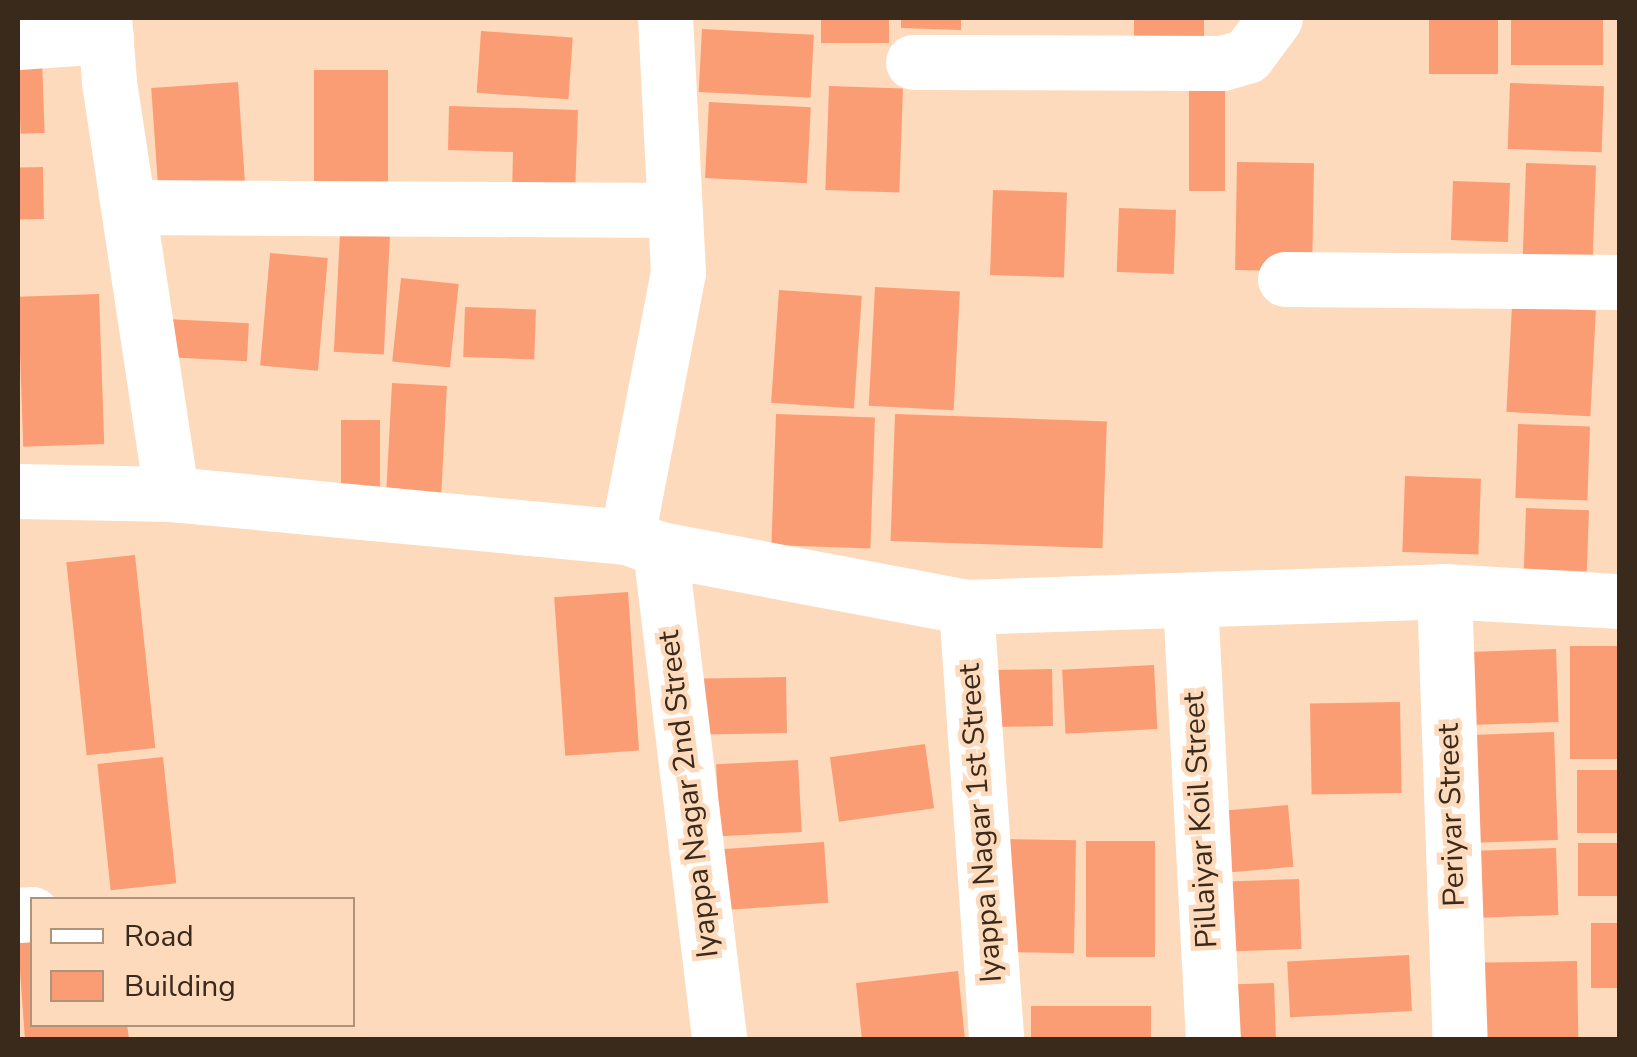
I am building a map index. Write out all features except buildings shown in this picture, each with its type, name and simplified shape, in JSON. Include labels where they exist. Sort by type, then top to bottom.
[{"type":"street","name":"Iyappa Nagar 2nd Street","points":[[665,18],[678,273],[644,542],[718,1040]]},
{"type":"street","points":[[913,62],[1222,63],[1247,56],[1275,18]]},
{"type":"street","points":[[18,42],[105,27],[171,494]]},
{"type":"street","points":[[129,207],[674,210]]},
{"type":"street","points":[[1285,279],[1620,282]]},
{"type":"street","points":[[18,491],[171,494],[644,542],[966,607],[1444,590],[1620,600]]},
{"type":"street","name":"Periyar Street","points":[[1444,590],[1460,1040]]},
{"type":"street","name":"Pillaiyar Koil Street","points":[[1190,601],[1213,1040]]},
{"type":"street","name":"Iyappa Nagar 1st Street","points":[[966,607],[996,1040]]}]
